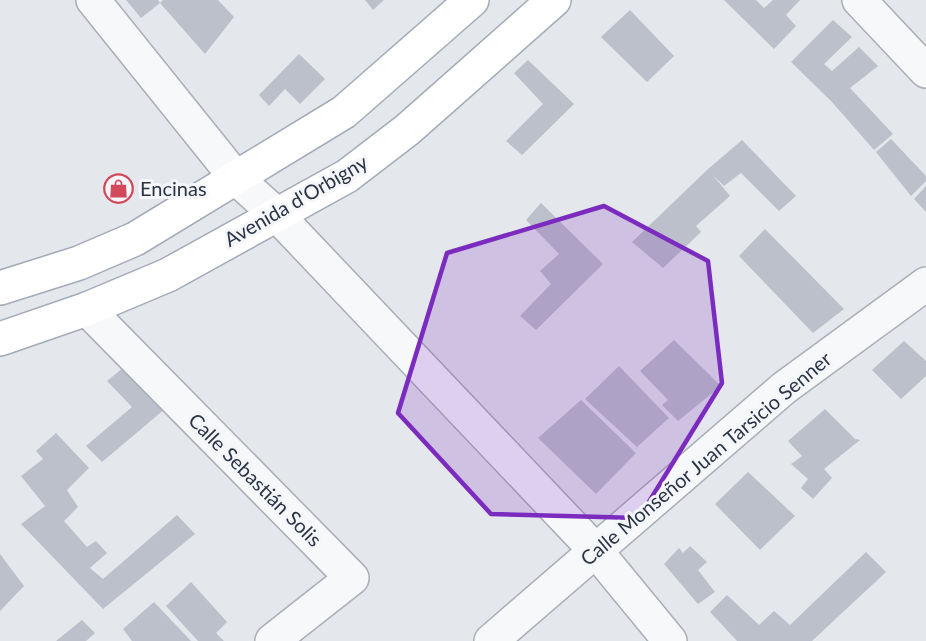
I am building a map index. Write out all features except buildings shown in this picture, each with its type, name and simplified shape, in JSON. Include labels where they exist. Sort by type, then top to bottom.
[{"type":"main road","points":[[0,288],[79,263],[135,239],[236,178],[344,112],[472,0]]},
{"type":"main road","name":"Avenida d'Orbigny","points":[[0,339],[87,309],[168,275],[347,176],[407,130],[554,0]]},
{"type":"street","points":[[93,0],[236,178],[276,214],[596,551],[670,641]]},
{"type":"street","points":[[859,0],[926,71]]},
{"type":"street","name":"Calle Monseñor Juan Tarsicio Senner","points":[[490,641],[784,388],[926,284]]},
{"type":"street","name":"Calle Sebastián Solis","points":[[87,309],[352,578],[272,641]]},
{"type":"highlighted area","points":[[604,206],[708,261],[722,383],[639,518],[491,514],[398,413],[447,253]]},
{"type":"place","name":"Encinas","points":[[119,189]]}]
